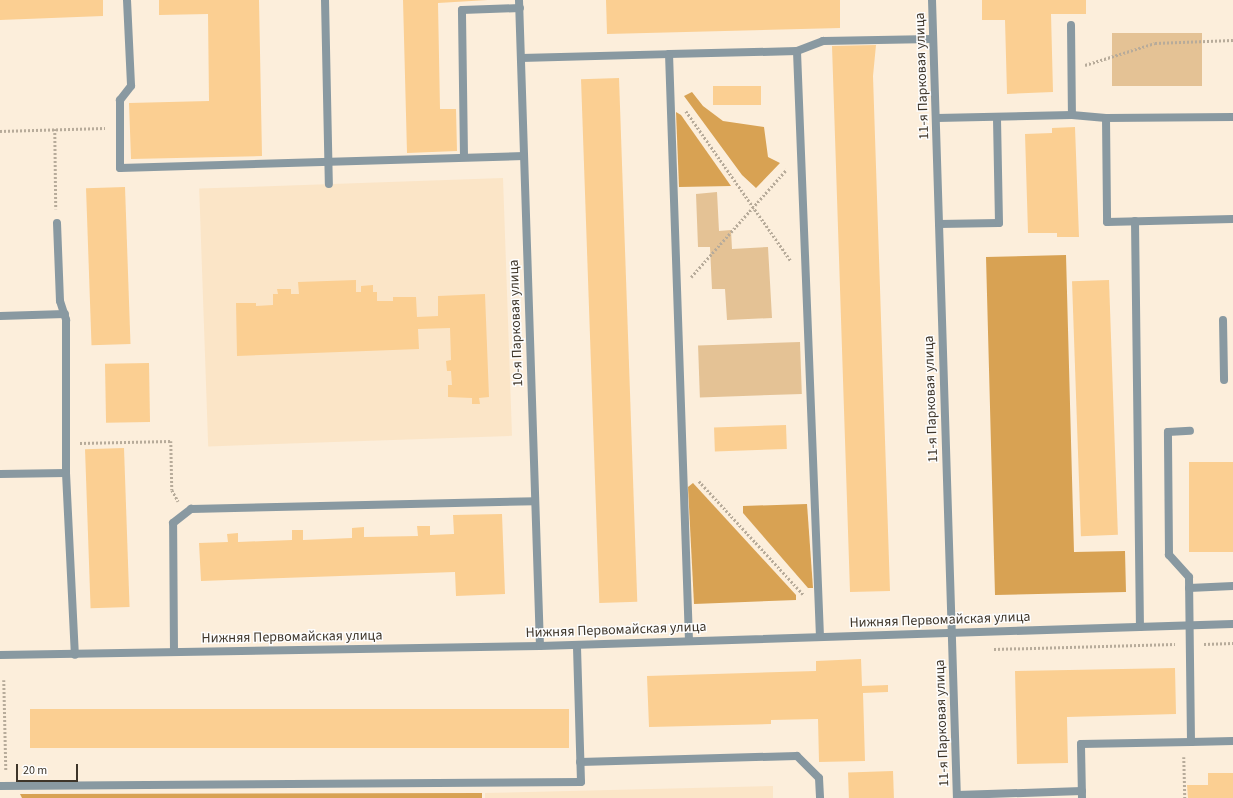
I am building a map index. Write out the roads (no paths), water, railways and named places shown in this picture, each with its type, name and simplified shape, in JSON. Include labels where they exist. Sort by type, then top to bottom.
[{"type":"street","points":[[127,0],[131,86],[120,100],[120,168],[328,160],[524,156]]},
{"type":"street","points":[[325,0],[329,184]]},
{"type":"street","name":"11-я Парковая улица","points":[[932,0],[937,118],[957,796]]},
{"type":"street","points":[[464,157],[462,10],[520,4]]},
{"type":"street","name":"10-я Парковая улица","points":[[520,4],[540,646]]},
{"type":"street","points":[[1071,25],[1072,115]]},
{"type":"street","points":[[521,58],[797,51],[823,41],[933,39]]},
{"type":"street","points":[[797,51],[820,637]]},
{"type":"street","points":[[669,54],[690,641]]},
{"type":"street","points":[[937,118],[1072,115],[1106,118],[1233,117]]},
{"type":"street","points":[[939,224],[999,223],[997,117]]},
{"type":"street","points":[[1106,118],[1107,222],[1233,219]]},
{"type":"street","points":[[1134,221],[1140,626]]},
{"type":"street","points":[[57,224],[60,301],[66,320],[66,473],[75,655]]},
{"type":"street","points":[[0,316],[64,314]]},
{"type":"street","points":[[1223,320],[1224,380]]},
{"type":"street","points":[[1188,742],[1189,577],[1169,555],[1168,432],[1190,431]]},
{"type":"street","points":[[0,474],[66,473]]},
{"type":"street","points":[[174,652],[173,522],[191,509],[535,502]]},
{"type":"street","points":[[1189,588],[1233,586]]},
{"type":"street","name":"Нижняя Первомайская улица","points":[[0,655],[75,655],[540,646],[1233,624]]},
{"type":"street","points":[[3,786],[581,782],[576,645]]},
{"type":"street","points":[[957,796],[1082,795],[1081,744],[1233,741]]},
{"type":"street","points":[[580,762],[797,756],[819,778],[820,798]]}]
